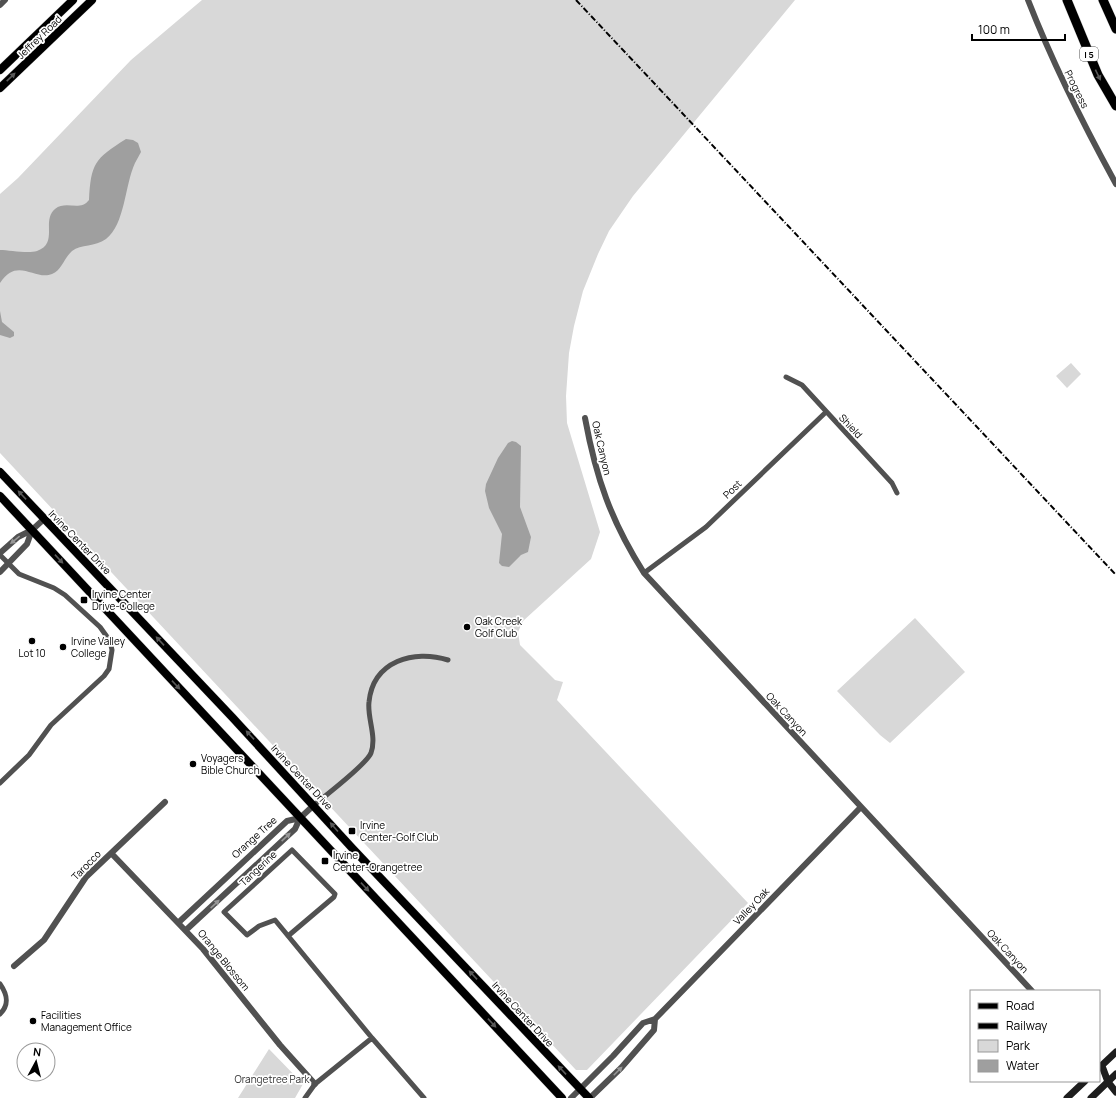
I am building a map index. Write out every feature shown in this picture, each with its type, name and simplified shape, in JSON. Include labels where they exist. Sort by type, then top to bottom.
[{"type":"highway","name":"I 5","points":[[1067,0],[1098,75],[1116,106]]},
{"type":"highway","points":[[1103,0],[1116,29]]},
{"type":"main road","name":"Jeffrey Road","points":[[0,70],[73,0]]},
{"type":"main road","name":"Jeffrey Road","points":[[0,88],[92,0]]},
{"type":"main road","name":"Irvine Center Drive","points":[[0,472],[314,804],[353,849],[590,1098]]},
{"type":"main road","points":[[0,496],[562,1098]]},
{"type":"main road","points":[[1116,1052],[1100,1065],[1113,1078],[1116,1092]]},
{"type":"main road","points":[[1090,1098],[1113,1078]]},
{"type":"main road","points":[[1067,1098],[1084,1082]]},
{"type":"street","points":[[0,5],[6,0]]},
{"type":"street","name":"Progress","points":[[1028,0],[1049,53],[1075,109],[1116,184]]},
{"type":"street","name":"Shield","points":[[786,377],[802,385],[892,483],[897,493]]},
{"type":"street","name":"Post","points":[[644,573],[706,527],[826,412]]},
{"type":"street","name":"Oak Canyon","points":[[585,418],[593,457],[612,515],[625,543],[644,573],[860,808],[1031,990]]},
{"type":"street","points":[[0,783],[29,754],[51,725],[104,676],[109,669],[112,650],[106,634],[72,601],[54,588],[19,574],[0,554],[18,537],[32,530],[44,519]]},
{"type":"street","points":[[0,572],[28,544],[32,530]]},
{"type":"street","points":[[186,930],[295,828],[300,818],[314,804],[363,763],[371,754],[372,730],[369,703],[372,688],[381,672],[393,662],[418,656],[435,656],[448,660]]},
{"type":"street","name":"Tarocco","points":[[14,966],[44,940],[86,877],[112,854],[165,802]]},
{"type":"street","name":"Valley Oak","points":[[571,1098],[613,1056],[643,1023],[655,1019],[860,808]]},
{"type":"street","name":"Orange Tree","points":[[179,922],[287,821],[300,818]]},
{"type":"street","name":"Tangerine","points":[[288,936],[334,897],[334,894],[292,850],[224,912],[247,935],[259,926],[275,920],[288,936],[372,1038],[424,1098]]},
{"type":"street","name":"Orange Blossom","points":[[112,854],[179,922],[280,1045],[315,1084]]},
{"type":"street","points":[[0,984],[7,998],[6,1006],[0,1014]]},
{"type":"street","name":"Valley Oak","points":[[590,1098],[621,1068],[654,1030],[655,1019]]},
{"type":"street","points":[[305,1098],[315,1084],[372,1038]]},
{"type":"green space","points":[[202,0],[795,0],[633,196],[609,231],[583,291],[574,326],[569,353],[566,396],[567,423],[600,532],[591,559],[523,621],[518,632],[520,645],[555,680],[563,682],[557,700],[748,903],[587,1070],[576,1070],[0,453],[0,194],[18,178],[131,60]]},
{"type":"green space","points":[[1071,363],[1081,374],[1067,388],[1056,376]]},
{"type":"green space","points":[[915,618],[965,672],[890,743],[880,735],[837,691]]},
{"type":"green space","name":"Orangetree Park","points":[[269,1049],[303,1084],[295,1098],[238,1098]]},
{"type":"water","points":[[126,139],[133,140],[138,143],[141,152],[132,172],[121,214],[112,233],[102,242],[80,247],[72,251],[61,267],[52,274],[39,275],[26,271],[13,271],[6,275],[0,283],[0,250],[33,252],[44,247],[49,237],[49,220],[51,214],[55,209],[64,205],[77,206],[89,200],[91,178],[96,164],[107,152]]},
{"type":"water","points":[[0,311],[2,322],[14,332],[14,336],[10,338],[0,335]]},
{"type":"water","points":[[512,441],[521,446],[520,507],[531,537],[528,552],[521,555],[509,567],[502,566],[499,563],[502,534],[489,508],[485,491],[486,484],[498,458],[508,443]]},
{"type":"railway","points":[[576,0],[1116,575]]},
{"type":"place","name":"Irvine Center Drive-College","points":[[84,600]]},
{"type":"place","name":"Oak Creek Golf Club","points":[[467,627]]},
{"type":"place","name":"Lot 10","points":[[32,641]]},
{"type":"place","name":"Irvine Valley College","points":[[63,647]]},
{"type":"place","name":"Voyagers Bible Church","points":[[193,764]]},
{"type":"place","name":"Irvine Center-Golf Club","points":[[352,831]]},
{"type":"place","name":"Irvine Center-Orangetree","points":[[325,861]]},
{"type":"place","name":"Facilities Management Office","points":[[33,1021]]}]
